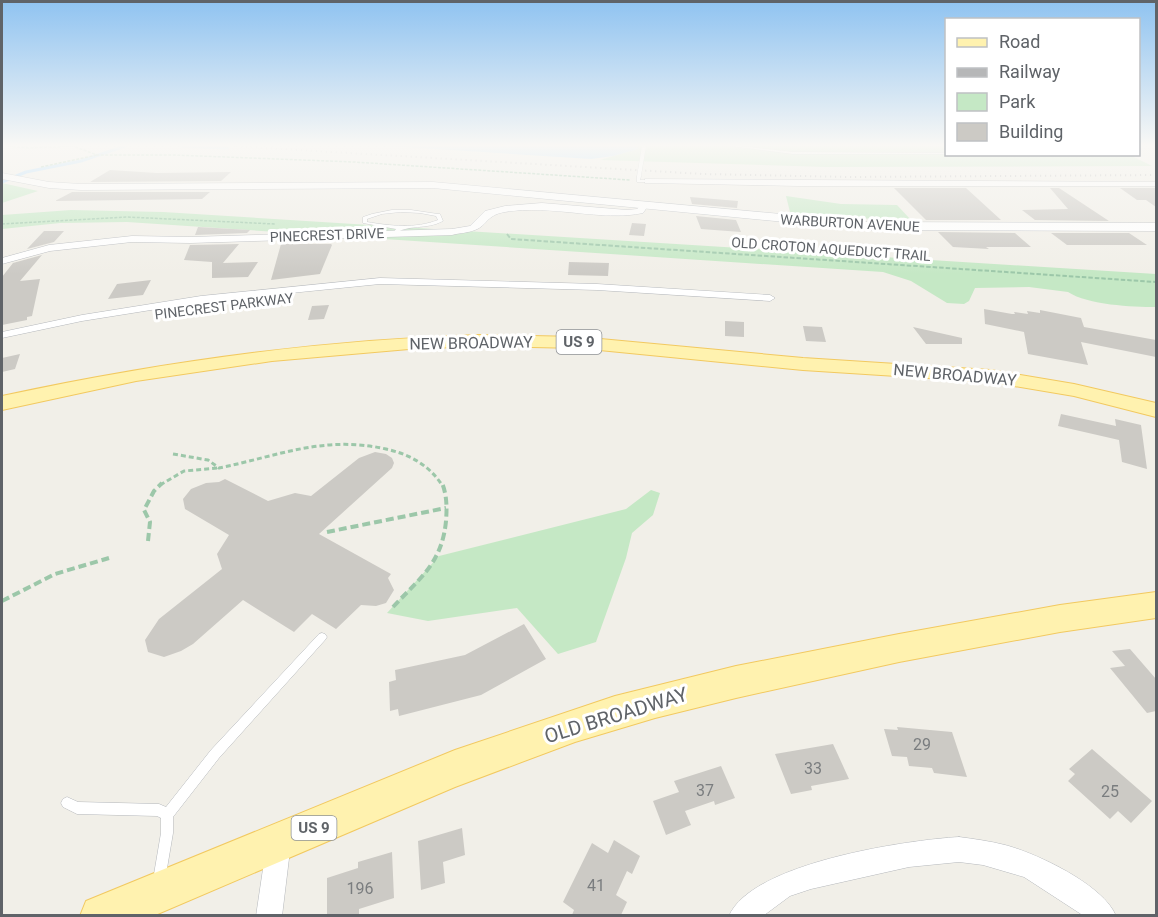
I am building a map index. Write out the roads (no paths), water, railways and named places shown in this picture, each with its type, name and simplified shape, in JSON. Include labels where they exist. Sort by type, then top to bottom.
[{"type":"main road","name":"NEW BROADWAY","points":[[2,403],[141,373],[244,357],[359,346],[527,341],[601,344],[798,363],[990,376],[1059,387],[1156,411]]},
{"type":"main road","name":"OLD BROADWAY","points":[[101,915],[496,754],[575,726],[737,680],[1036,622],[1155,606]]},
{"type":"street","name":"WARBURTON AVENUE","points":[[471,189],[868,226],[1156,227]]},
{"type":"street","name":"PINECREST DRIVE","points":[[2,261],[49,248],[132,239],[190,240],[397,231],[460,232],[473,228],[488,213],[505,209],[542,206],[627,213],[640,211],[644,206]]},
{"type":"street","name":"PINECREST PARKWAY","points":[[2,335],[117,312],[210,302],[449,284],[597,287],[770,298]]},
{"type":"street","name":"PINECREST PARKWAY","points":[[2,345],[210,302]]},
{"type":"street","points":[[269,915],[279,842]]},
{"type":"street","points":[[742,915],[788,883],[916,852],[963,849],[999,855],[1042,872],[1095,906],[1103,915]]},
{"type":"lane","points":[[392,212],[431,213],[438,215],[441,219],[437,224],[397,231],[364,221],[371,215],[392,212]]},
{"type":"lane","points":[[157,893],[167,833],[167,815],[215,754],[322,637]]},
{"type":"lane","points":[[67,802],[77,808],[159,810],[167,815]]}]
